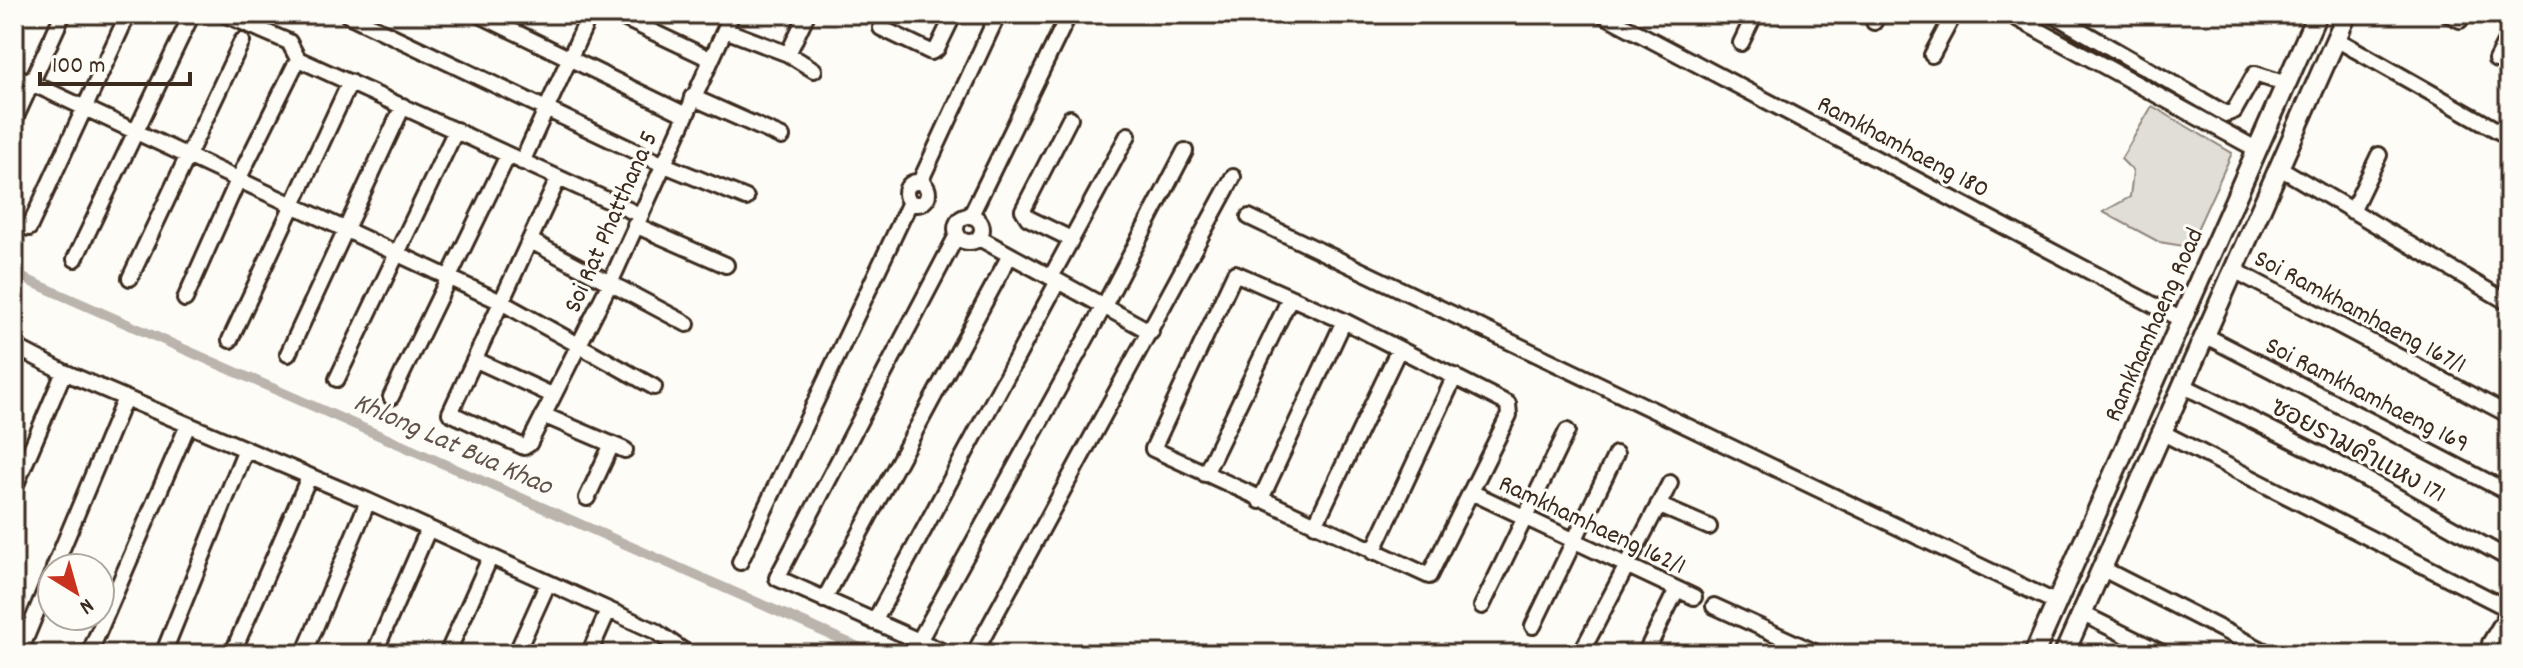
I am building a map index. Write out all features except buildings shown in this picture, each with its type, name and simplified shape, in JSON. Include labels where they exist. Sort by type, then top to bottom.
[{"type":"main road","name":"Ramkhamhaeng Road","points":[[2034,654],[2317,14]]},
{"type":"main road","name":"Ramkhamhaeng Road","points":[[2064,654],[2347,14]]},
{"type":"main road","points":[[2256,149],[2280,168]]},
{"type":"street","points":[[14,121],[63,14]]},
{"type":"street","points":[[29,228],[128,14]]},
{"type":"street","points":[[75,259],[192,14]]},
{"type":"street","points":[[224,14],[289,42],[298,59],[558,179],[726,265]]},
{"type":"street","points":[[478,14],[684,114]]},
{"type":"street","points":[[522,162],[590,14]]},
{"type":"street","points":[[615,14],[710,59]]},
{"type":"street","name":"Soi Rat Phatthana 5","points":[[476,360],[450,415],[527,447],[611,281],[684,114],[732,14]]},
{"type":"street","points":[[788,54],[807,14]]},
{"type":"street","points":[[885,14],[881,28],[931,52],[937,49],[954,14]]},
{"type":"street","points":[[740,562],[910,202],[925,200],[928,193],[920,182],[998,14]]},
{"type":"street","points":[[948,654],[777,578],[957,235],[957,221],[971,215],[1069,14]]},
{"type":"street","name":"Ramkhamhaeng 180","points":[[1602,14],[2182,320]]},
{"type":"street","points":[[1741,43],[1755,14]]},
{"type":"street","points":[[1932,55],[1954,14]]},
{"type":"street","points":[[2009,14],[2256,149]]},
{"type":"street","points":[[2052,14],[2226,114],[2234,111],[2255,74],[2286,84]]},
{"type":"street","points":[[2448,14],[2460,20],[2465,14]]},
{"type":"street","points":[[348,15],[662,164],[746,198]]},
{"type":"street","points":[[725,30],[788,54],[814,70]]},
{"type":"street","points":[[2496,60],[2509,35]]},
{"type":"street","points":[[2336,39],[2509,137]]},
{"type":"street","points":[[130,278],[242,41]]},
{"type":"street","points":[[185,299],[238,180],[298,59]]},
{"type":"street","points":[[2132,83],[2141,67]]},
{"type":"street","points":[[14,75],[342,231],[501,302],[580,343],[654,387]]},
{"type":"street","points":[[230,340],[350,82]]},
{"type":"street","points":[[692,97],[782,137]]},
{"type":"street","points":[[288,354],[342,231],[403,106]]},
{"type":"street","points":[[1070,118],[1023,210],[1028,218],[1071,239]]},
{"type":"street","points":[[337,379],[456,130]]},
{"type":"street","points":[[874,622],[1054,279],[1071,239],[1128,135]]},
{"type":"street","points":[[919,641],[1104,306],[1185,151]]},
{"type":"street","points":[[391,397],[508,155]]},
{"type":"street","points":[[2352,211],[2379,155]]},
{"type":"street","points":[[2280,168],[2509,303]]},
{"type":"street","points":[[974,654],[1233,177]]},
{"type":"street","points":[[552,395],[476,360],[558,179]]},
{"type":"street","points":[[957,235],[963,241],[972,242],[979,238],[982,224],[971,215]]},
{"type":"street","points":[[1249,217],[2057,603]]},
{"type":"street","points":[[979,238],[1151,332]]},
{"type":"street","points":[[531,241],[687,324]]},
{"type":"street","points":[[824,600],[1010,255]]},
{"type":"street","name":"Soi Ramkhamhaeng 167/1","points":[[2234,270],[2509,415]]},
{"type":"street","points":[[1235,273],[1344,321],[1508,404],[1511,410],[1429,576],[1260,501],[1153,449],[1235,273]]},
{"type":"street","points":[[1205,474],[1290,298]]},
{"type":"street","points":[[1260,501],[1344,321]]},
{"type":"street","name":"Soi Ramkhamhaeng 169","points":[[2206,336],[2509,493]]},
{"type":"street","points":[[14,346],[64,372],[368,501],[655,631],[688,654]]},
{"type":"street","points":[[1315,525],[1399,349]]},
{"type":"street","points":[[14,489],[64,372]]},
{"type":"street","points":[[1373,552],[1455,376]]},
{"type":"street","name":"ซอยรามคำแหง 171","points":[[2184,386],[2324,456],[2509,559]]},
{"type":"street","points":[[61,552],[125,398]]},
{"type":"street","points":[[543,415],[618,447],[587,498]]},
{"type":"street","points":[[89,654],[188,425]]},
{"type":"street","points":[[1482,606],[1567,431]]},
{"type":"street","points":[[2163,433],[2503,606],[2508,613],[2505,623],[2490,643]]},
{"type":"street","points":[[163,654],[245,451]]},
{"type":"street","points":[[1533,626],[1616,454]]},
{"type":"street","points":[[232,654],[309,477]]},
{"type":"street","points":[[1581,653],[1670,483]]},
{"type":"street","name":"Ramkhamhaeng 162/1","points":[[1471,492],[1694,597]]},
{"type":"street","points":[[304,654],[368,501]]},
{"type":"street","points":[[1658,505],[1709,527]]},
{"type":"street","points":[[374,654],[428,530]]},
{"type":"street","points":[[447,654],[490,558]]},
{"type":"street","points":[[2103,569],[2270,654]]},
{"type":"street","points":[[516,654],[548,583]]},
{"type":"street","points":[[1645,654],[1677,589]]},
{"type":"street","points":[[1714,606],[1819,654]]},
{"type":"street","points":[[589,654],[608,611]]},
{"type":"street","points":[[19,654],[36,613]]},
{"type":"street","points":[[2083,614],[2164,654]]},
{"type":"shaded area","points":[[2152,106],[2232,153],[2189,247],[2159,242],[2103,212],[2130,197],[2133,171],[2121,159]]},
{"type":"waterway","name":"Khlong Lat Bua Khao","points":[[14,274],[874,654]]}]
